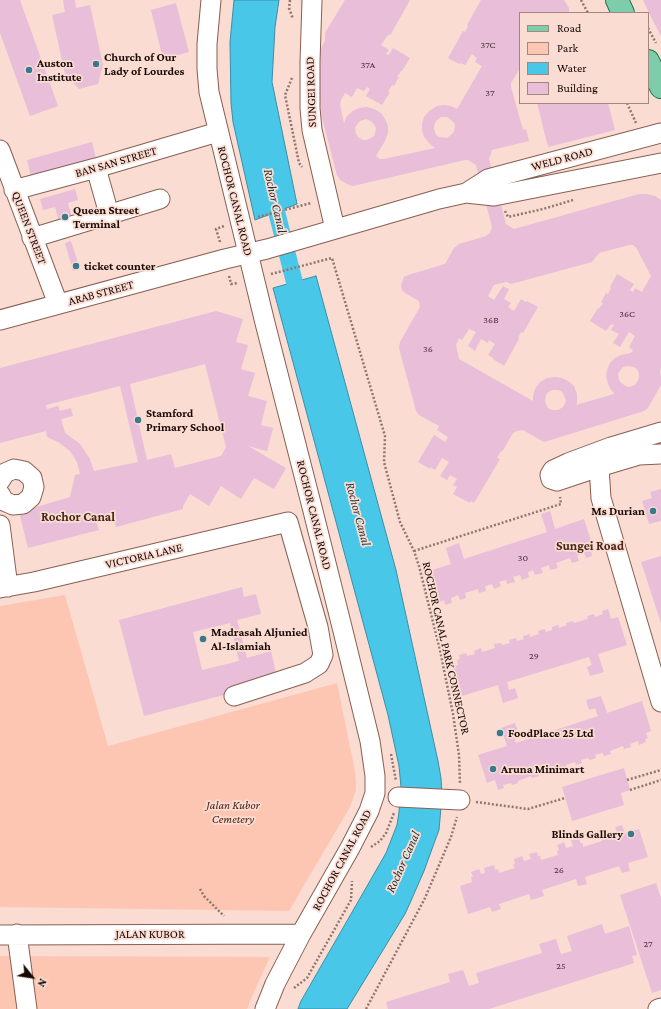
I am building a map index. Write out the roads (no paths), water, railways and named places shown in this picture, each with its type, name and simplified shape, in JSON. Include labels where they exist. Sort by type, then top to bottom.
[{"type":"main road","points":[[617,0],[623,12]]},
{"type":"main road","points":[[653,54],[661,87]]},
{"type":"street","name":"ROCHOR CANAL ROAD","points":[[211,0],[207,44],[209,92],[370,741],[375,776],[375,794],[370,811],[274,984],[265,1009]]},
{"type":"street","name":"SUNGEI ROAD","points":[[312,0],[310,108],[312,130],[328,199],[328,232]]},
{"type":"street","name":"BAN SAN STREET","points":[[14,190],[96,168],[218,132]]},
{"type":"street","name":"WELD ROAD","points":[[248,254],[439,199],[491,187],[661,133]]},
{"type":"street","name":"QUEEN STREET","points":[[0,150],[58,304]]},
{"type":"street","name":"WELD ROAD","points":[[491,187],[661,163]]},
{"type":"street","points":[[96,168],[109,214]]},
{"type":"street","points":[[32,238],[160,199]]},
{"type":"street","name":"ARAB STREET","points":[[0,320],[248,254]]},
{"type":"street","points":[[661,432],[638,447],[599,466],[557,481],[551,479],[550,475],[553,470],[612,447],[638,447],[661,454]]},
{"type":"street","points":[[599,466],[601,498],[661,702]]},
{"type":"street","points":[[0,480],[5,473],[14,469],[24,471],[32,478],[34,487],[31,497],[23,504],[14,505],[1,503]]},
{"type":"street","name":"VICTORIA LANE","points":[[4,588],[288,522],[318,628],[323,655],[318,664],[305,673],[234,696]]},
{"type":"street","points":[[0,525],[4,588]]},
{"type":"street","points":[[400,798],[460,800]]},
{"type":"street","points":[[8,934],[27,1009]]},
{"type":"street","name":"JALAN KUBOR","points":[[8,934],[301,934]]},
{"type":"water","points":[[234,0],[279,0],[275,27],[272,82],[297,204],[255,220],[233,122],[231,103],[230,42]]},
{"type":"water","points":[[316,276],[396,570],[438,761],[442,796],[439,830],[410,903],[405,914],[347,1009],[298,1009],[301,1001],[386,853],[397,825],[401,787],[399,766],[388,715],[273,288]]},
{"type":"waterway","name":"Rochor Canal","points":[[271,190],[300,304]]},
{"type":"place","name":"Church of Our Lady of Lourdes","points":[[96,64]]},
{"type":"place","name":"Auston Institute","points":[[29,70]]},
{"type":"place","name":"Queen Street Terminal","points":[[65,217]]},
{"type":"place","name":"ticket counter","points":[[76,266]]},
{"type":"place","name":"Stamford Primary School","points":[[138,420]]},
{"type":"place","name":"Ms Durian","points":[[653,511]]},
{"type":"place","name":"Madrasah Aljunied Al-Islamiah","points":[[203,639]]},
{"type":"place","name":"FoodPlace 25 Ltd","points":[[500,733]]},
{"type":"place","name":"Aruna Minimart","points":[[493,769]]},
{"type":"place","name":"Blinds Gallery","points":[[631,834]]},
{"type":"district","name":"Rochor Canal","points":[[78,517]]},
{"type":"district","name":"Sungei Road","points":[[590,546]]},
{"type":"park label","name":"Jalan Kubor Cemetery","points":[[233,812]]}]
